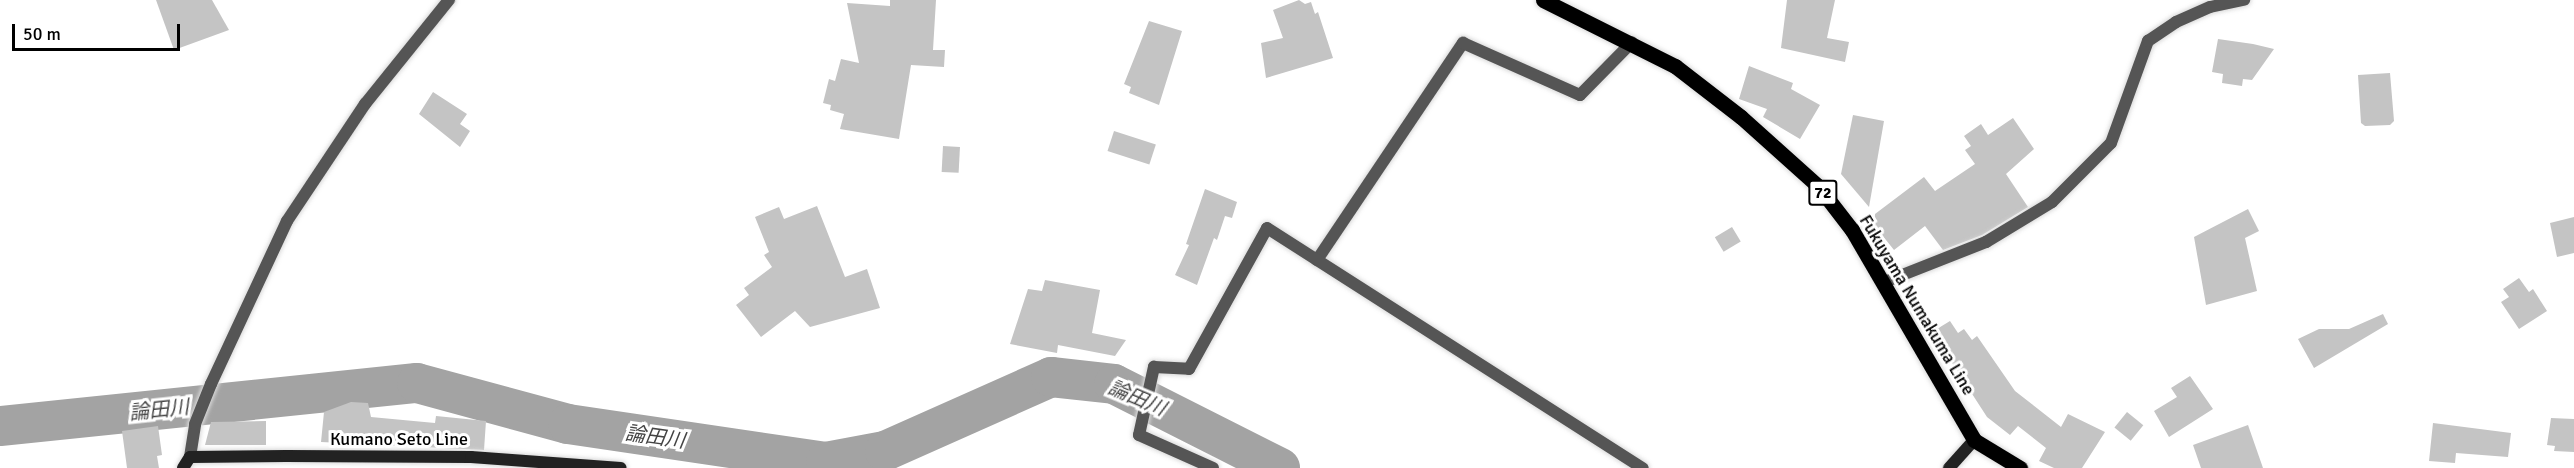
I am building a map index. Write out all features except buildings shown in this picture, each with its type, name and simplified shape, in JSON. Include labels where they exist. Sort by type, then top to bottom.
[{"type":"main road","name":"Fukuyama Numakuma Line","points":[[1543,0],[1632,42],[1675,66],[1818,186],[1852,230],[1974,440],[2020,468]]},
{"type":"main road","points":[[1950,468],[1974,440]]},
{"type":"main road","name":"Kumano Seto Line","points":[[186,463],[471,457],[621,468]]},
{"type":"street","points":[[186,463],[195,424],[211,384],[287,221],[365,104],[449,0]]},
{"type":"street","points":[[1882,283],[1986,242],[2052,202],[2111,143],[2148,41],[2193,15],[2244,0]]},
{"type":"street","points":[[1317,260],[1463,43],[1580,95],[1632,42]]},
{"type":"street","points":[[1213,468],[1139,435],[1154,367],[1189,369],[1267,228],[1643,468]]},
{"type":"waterway","name":"論田川","points":[[0,426],[417,383],[568,424],[826,462],[885,451],[1051,377],[1114,384],[1280,468]]}]
